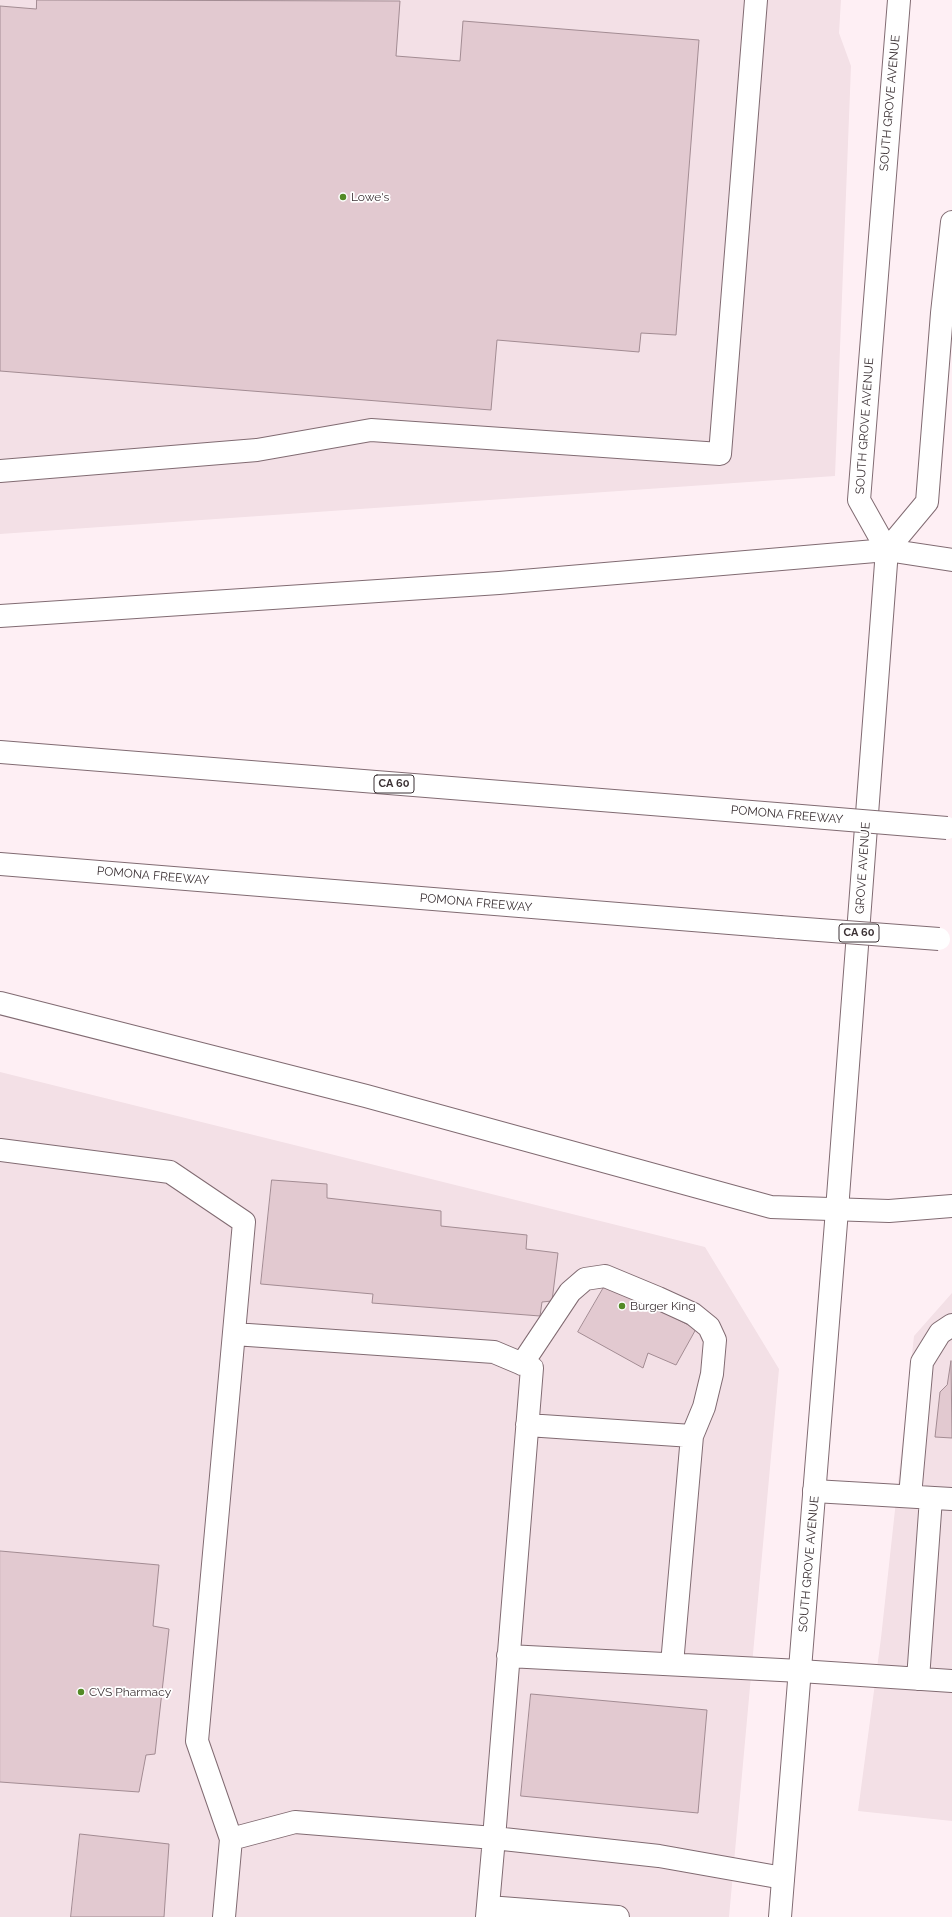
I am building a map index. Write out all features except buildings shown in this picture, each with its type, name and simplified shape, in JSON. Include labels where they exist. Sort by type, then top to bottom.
[{"type":"main road","points":[[0,471],[257,450],[371,430],[720,454],[756,0]]},
{"type":"main road","name":"SOUTH GROVE AVENUE","points":[[887,550],[859,500],[899,0]]},
{"type":"main road","points":[[887,550],[927,502],[942,313],[952,222]]},
{"type":"main road","points":[[0,616],[499,583],[887,550],[952,560]]},
{"type":"main road","name":"GROVE AVENUE","points":[[837,1210],[887,550]]},
{"type":"main road","name":"POMONA FREEWAY","points":[[0,752],[949,828]]},
{"type":"main road","name":"POMONA FREEWAY","points":[[0,864],[945,940]]},
{"type":"main road","points":[[0,1003],[366,1096],[771,1207],[889,1211],[952,1206]]},
{"type":"main road","points":[[0,1150],[170,1172],[244,1222],[197,1741],[231,1839],[224,1917]]},
{"type":"main road","name":"SOUTH GROVE AVENUE","points":[[780,1917],[837,1210]]},
{"type":"main road","points":[[522,1364],[570,1292],[586,1279],[605,1276],[693,1314],[709,1327],[715,1340],[712,1374],[704,1407],[692,1436],[672,1664]]},
{"type":"main road","points":[[918,1679],[931,1498],[922,1362],[940,1333],[952,1325]]},
{"type":"main road","points":[[234,1334],[494,1352],[532,1368],[488,1912],[618,1917]]},
{"type":"main road","points":[[527,1424],[692,1436]]},
{"type":"main road","points":[[814,1490],[931,1498]]},
{"type":"main road","points":[[508,1656],[800,1671],[952,1682]]},
{"type":"main road","points":[[231,1839],[295,1822],[494,1838],[659,1856],[783,1878]]},
{"type":"shaded area","points":[[0,0],[841,0],[839,33],[851,66],[835,476],[0,534]]},
{"type":"shaded area","points":[[0,1072],[705,1247],[779,1369],[729,1917],[0,1917]]},
{"type":"shaded area","points":[[952,1293],[952,1821],[858,1811],[881,1638],[914,1336]]},
{"type":"place","name":"Lowe's","points":[[343,197]]},
{"type":"place","name":"Burger King","points":[[622,1306]]},
{"type":"place","name":"CVS Pharmacy","points":[[81,1692]]}]
